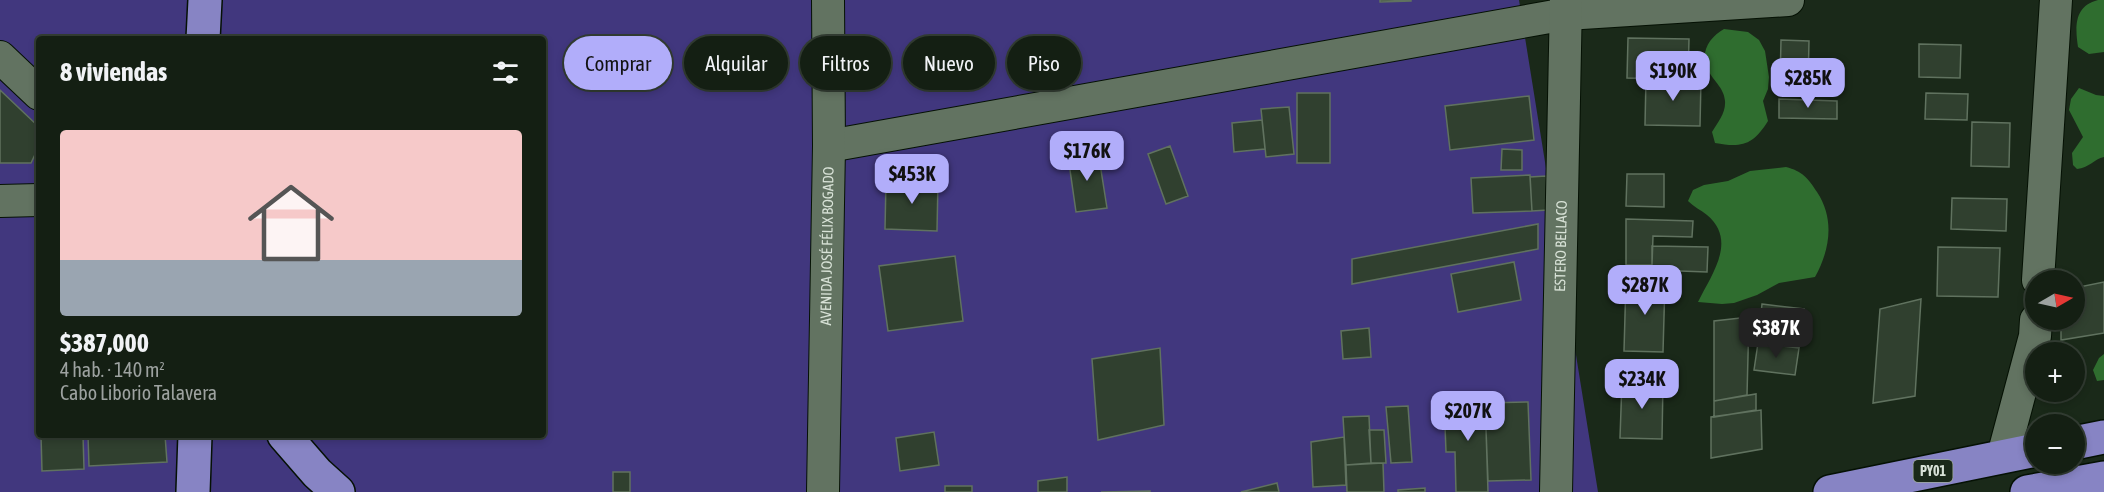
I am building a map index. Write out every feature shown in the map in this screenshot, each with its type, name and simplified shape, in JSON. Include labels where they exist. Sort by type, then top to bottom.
[{"type":"highway","points":[[203,36],[205,0]]},
{"type":"highway","points":[[2085,441],[2104,437]]},
{"type":"highway","points":[[193,492],[195,438]]},
{"type":"highway","points":[[287,438],[317,473],[338,492]]},
{"type":"highway","name":"PY01","points":[[1830,492],[2025,452]]},
{"type":"highway","points":[[2027,492],[2104,478]]},
{"type":"street","name":"AVENIDA JOSÉ FÉLIX BOGADO","points":[[823,492],[829,146],[828,0]]},
{"type":"street","points":[[829,146],[1566,7],[1788,0]]},
{"type":"street","points":[[2039,270],[2056,0]]},
{"type":"street","name":"ESTERO BELLACO","points":[[1556,492],[1566,7]]},
{"type":"street","points":[[0,57],[36,91]]},
{"type":"street","points":[[0,201],[36,200]]},
{"type":"street","points":[[2003,456],[2035,330]]},
{"type":"green space","points":[[2098,0],[2104,0],[2104,52],[2089,54],[2078,47],[2076,32],[2078,18],[2084,7]]},
{"type":"green space","points":[[1724,29],[1748,32],[1759,40],[1765,51],[1769,77],[1768,89],[1763,101],[1768,121],[1752,140],[1740,145],[1715,143],[1712,132],[1723,113],[1725,101],[1707,68],[1705,56],[1711,40]]},
{"type":"green space","points":[[2079,88],[2104,96],[2104,157],[2077,169],[2073,165],[2072,153],[2083,137],[2069,110],[2071,99]]},
{"type":"green space","points":[[1786,167],[1807,179],[1823,202],[1826,213],[1827,245],[1815,277],[1779,283],[1757,295],[1734,303],[1698,302],[1715,269],[1721,247],[1716,225],[1688,201],[1693,190],[1704,185],[1728,181],[1750,171]]},
{"type":"green space","points":[[2104,354],[2104,380],[2097,381],[2093,370],[2099,358]]},
{"type":"shaded area","points":[[0,0],[1519,0],[1598,492],[0,492]]},
{"type":"building","points":[[1380,0],[1411,0],[1411,1],[1380,2]]},
{"type":"building","points":[[1628,38],[1689,39],[1688,79],[1627,78]]},
{"type":"building","points":[[1781,40],[1809,41],[1808,85],[1780,84]]},
{"type":"building","points":[[1919,44],[1961,45],[1960,78],[1919,77]]},
{"type":"building","points":[[1646,78],[1701,79],[1700,126],[1645,125]]},
{"type":"building","points":[[0,90],[36,124],[36,152],[31,163],[0,163]]},
{"type":"building","points":[[1297,93],[1330,93],[1330,163],[1297,163]]},
{"type":"building","points":[[1926,93],[1968,94],[1967,120],[1925,119]]},
{"type":"building","points":[[1529,96],[1534,140],[1450,150],[1445,106]]},
{"type":"building","points":[[1779,99],[1837,101],[1837,119],[1779,118]]},
{"type":"building","points":[[1289,107],[1294,154],[1266,157],[1261,109]]},
{"type":"building","points":[[1262,120],[1265,149],[1234,152],[1232,123]]},
{"type":"building","points":[[1972,122],[2010,123],[2009,167],[1971,166]]},
{"type":"building","points":[[1170,146],[1188,196],[1166,204],[1148,154]]},
{"type":"building","points":[[1502,149],[1522,150],[1522,170],[1501,170]]},
{"type":"building","points":[[1098,151],[1107,208],[1076,212],[1068,156]]},
{"type":"building","points":[[1627,174],[1664,174],[1664,207],[1626,206]]},
{"type":"building","points":[[1530,175],[1532,211],[1473,213],[1471,178]]},
{"type":"building","points":[[1546,176],[1548,210],[1532,211],[1530,177]]},
{"type":"building","points":[[886,180],[938,181],[937,231],[885,229]]},
{"type":"building","points":[[1952,198],[2007,199],[2006,231],[1951,229]]},
{"type":"building","points":[[1626,219],[1693,221],[1692,237],[1653,236],[1652,265],[1626,265]]},
{"type":"building","points":[[1538,224],[1538,249],[1352,284],[1352,259]]},
{"type":"building","points":[[1652,246],[1708,247],[1707,272],[1652,270]]},
{"type":"building","points":[[1938,247],[2000,248],[1998,297],[1937,296]]},
{"type":"building","points":[[955,256],[963,321],[888,331],[879,266]]},
{"type":"building","points":[[1514,262],[1521,300],[1458,312],[1451,274]]},
{"type":"building","points":[[1626,280],[1665,281],[1663,352],[1624,351]]},
{"type":"building","points":[[2104,282],[2104,333],[2061,340],[2061,330],[2085,330],[2085,286]]},
{"type":"building","points":[[1921,299],[1915,396],[1873,403],[1880,309]]},
{"type":"building","points":[[1762,304],[1804,309],[1799,348],[1758,343]]},
{"type":"building","points":[[1749,317],[1747,395],[1714,401],[1714,321]]},
{"type":"building","points":[[1369,328],[1371,357],[1343,359],[1341,331]]},
{"type":"building","points":[[1758,343],[1799,348],[1795,375],[1754,370]]},
{"type":"building","points":[[1160,348],[1164,425],[1098,440],[1092,359]]},
{"type":"building","points":[[1622,381],[1663,382],[1662,439],[1620,438]]},
{"type":"building","points":[[1756,394],[1756,410],[1714,417],[1714,401]]},
{"type":"building","points":[[1485,397],[1488,492],[1456,492],[1455,452],[1446,452],[1444,399]]},
{"type":"building","points":[[1528,402],[1531,480],[1488,481],[1485,403]]},
{"type":"building","points":[[1408,406],[1412,462],[1391,463],[1386,407]]},
{"type":"building","points":[[1761,410],[1762,449],[1711,458],[1711,417]]},
{"type":"building","points":[[1369,416],[1371,463],[1346,465],[1343,417]]},
{"type":"building","points":[[1369,430],[1384,430],[1386,463],[1371,463]]},
{"type":"building","points":[[934,432],[939,465],[900,471],[896,438]]},
{"type":"building","points":[[1344,437],[1346,485],[1313,487],[1311,442]]},
{"type":"building","points":[[41,438],[83,438],[84,469],[42,471]]},
{"type":"building","points":[[88,438],[165,438],[167,462],[89,466]]},
{"type":"building","points":[[1383,463],[1384,492],[1347,492],[1346,465]]},
{"type":"building","points":[[613,472],[630,472],[630,492],[613,492]]},
{"type":"building","points":[[1067,477],[1067,492],[1038,492],[1038,481]]},
{"type":"building","points":[[1277,483],[1279,492],[1241,492]]},
{"type":"building","points":[[945,486],[972,486],[972,492],[945,492]]},
{"type":"building","points":[[1425,488],[1425,492],[1398,492],[1398,490]]},
{"type":"building","points":[[1150,491],[1150,492],[1101,492]]}]
